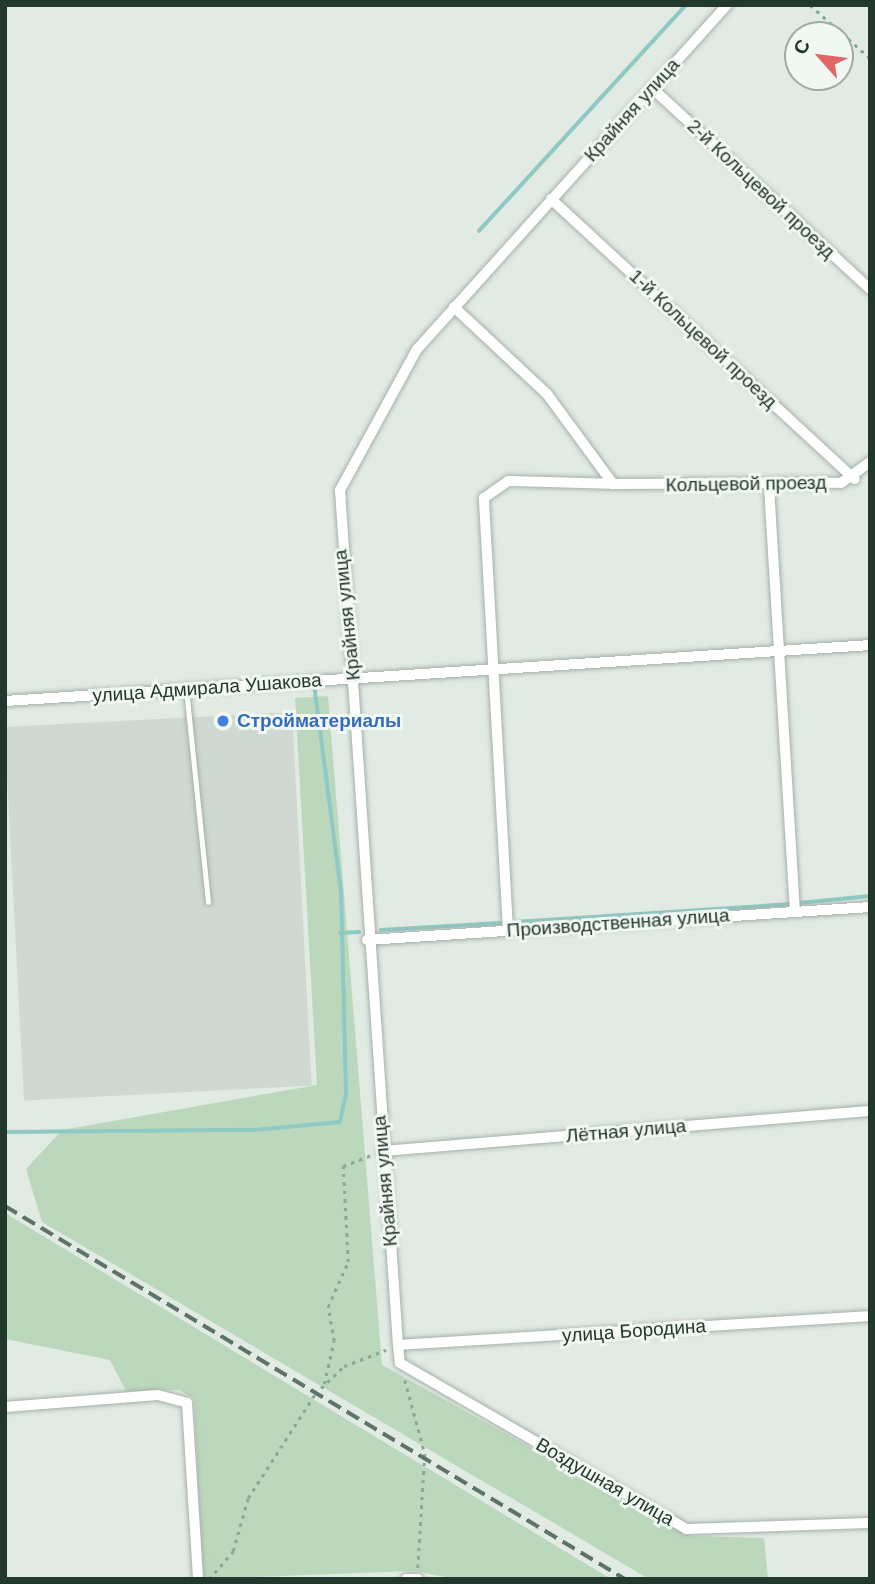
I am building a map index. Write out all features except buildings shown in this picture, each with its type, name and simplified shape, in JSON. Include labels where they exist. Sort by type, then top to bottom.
[{"type":"street","name":"Крайняя улица","points":[[400,1363],[367,940],[354,679],[337,520],[340,490],[417,349],[727,5]]},
{"type":"street","name":"2-й Кольцевой проезд","points":[[652,88],[870,289]]},
{"type":"street","name":"1-й Кольцевой проезд","points":[[551,199],[854,479]]},
{"type":"street","points":[[454,307],[547,394],[613,485]]},
{"type":"street","name":"Кольцевой проезд","points":[[493,670],[482,510],[492,487],[508,481],[769,487],[854,479],[870,462]]},
{"type":"street","points":[[769,487],[795,912]]},
{"type":"street","name":"улица Адмирала Ушакова","points":[[5,701],[870,645]]},
{"type":"street","points":[[493,670],[508,930]]},
{"type":"street","name":"Производственная улица","points":[[367,940],[870,907]]},
{"type":"street","name":"Лётная улица","points":[[382,1151],[870,1111]]},
{"type":"street","name":"улица Бородина","points":[[398,1345],[870,1316]]},
{"type":"street","name":"Воздушная улица","points":[[400,1363],[686,1529],[718,1533],[870,1523]]},
{"type":"street","points":[[5,1407],[159,1395],[187,1403],[198,1579]]},
{"type":"street","points":[[406,1579],[418,1578]]},
{"type":"lane","points":[[186,689],[208,902]]},
{"type":"path","points":[[810,5],[870,58]]},
{"type":"path","points":[[324,1384],[334,1342],[328,1307],[348,1262],[343,1166],[382,1151]]},
{"type":"path","points":[[209,1579],[233,1551],[248,1498],[324,1384],[344,1366],[398,1345]]},
{"type":"path","points":[[400,1363],[425,1454],[418,1578]]},
{"type":"shaded area","points":[[292,712],[312,1085],[24,1101],[5,727]]},
{"type":"green space","points":[[328,696],[382,1365],[690,1536],[764,1538],[768,1579],[649,1579],[42,1222],[26,1169],[62,1130],[317,1085],[295,698]]},
{"type":"green space","points":[[5,1213],[611,1579],[456,1579],[413,1571],[203,1579],[194,1399],[179,1390],[126,1391],[110,1360],[5,1339]]},
{"type":"waterway","points":[[479,231],[686,5]]},
{"type":"waterway","points":[[5,1132],[253,1130],[340,1122],[346,1094],[341,892],[315,691]]},
{"type":"waterway","points":[[799,903],[870,896]]},
{"type":"waterway","points":[[515,922],[791,904]]},
{"type":"waterway","points":[[381,930],[501,923]]},
{"type":"waterway","points":[[340,933],[359,932]]},
{"type":"railway","points":[[5,1206],[625,1579]]},
{"type":"place","name":"Стройматериалы","points":[[223,721]]}]
